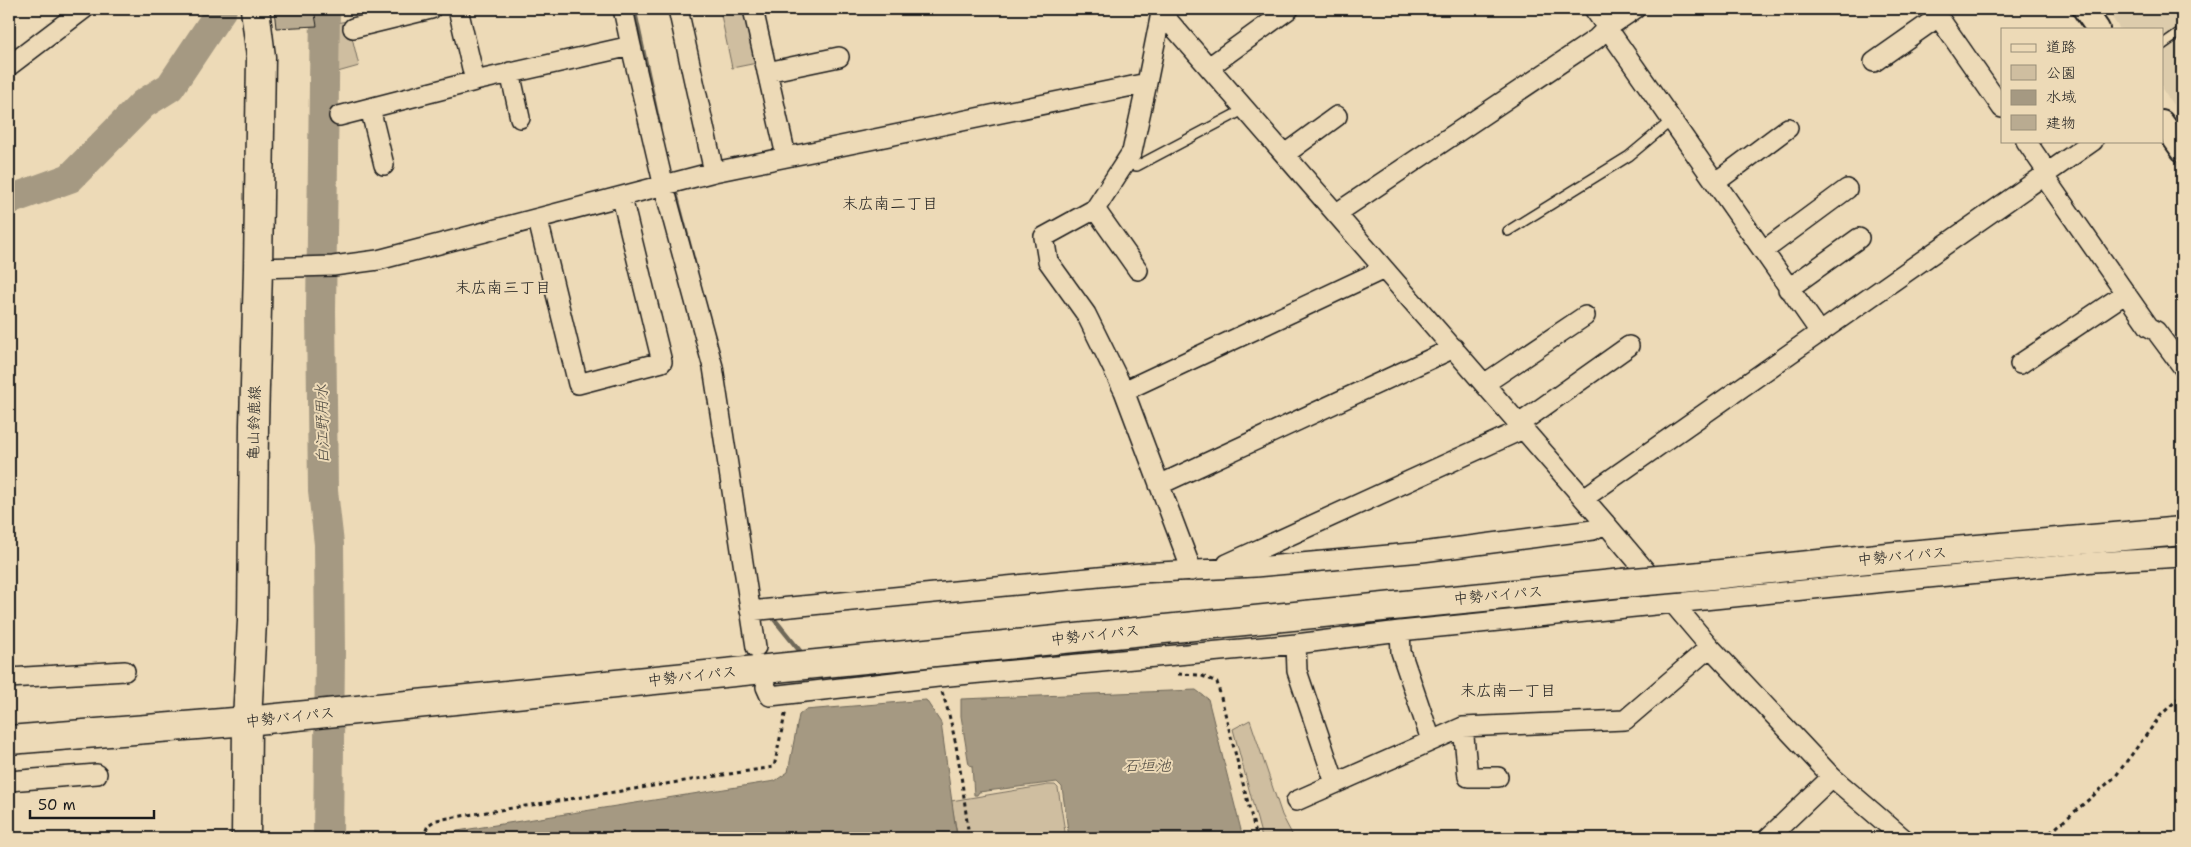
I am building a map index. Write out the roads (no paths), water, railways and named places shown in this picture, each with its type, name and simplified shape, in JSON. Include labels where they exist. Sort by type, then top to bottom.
[{"type":"main road","name":"亀山鈴鹿線","points":[[246,838],[246,721],[252,621],[258,268],[260,57],[255,9]]},
{"type":"main road","name":"中勢バイパス","points":[[9,740],[246,721],[1896,556],[2182,531]]},
{"type":"street","points":[[9,66],[84,9]]},
{"type":"street","points":[[353,28],[431,9]]},
{"type":"street","points":[[458,9],[475,81]]},
{"type":"street","points":[[623,9],[631,46],[672,184],[713,366],[756,647]]},
{"type":"street","points":[[678,9],[714,172]]},
{"type":"street","points":[[753,9],[786,156]]},
{"type":"street","points":[[1209,67],[1289,9]]},
{"type":"street","points":[[1594,9],[1716,182],[1788,289],[1820,332]]},
{"type":"street","points":[[1337,213],[1596,39],[1607,28],[1635,9]]},
{"type":"street","points":[[2084,9],[2097,28]]},
{"type":"street","points":[[1160,11],[1606,523],[1710,647],[1832,777],[1903,838]]},
{"type":"street","points":[[1160,11],[1132,152],[1095,209],[1044,237],[1048,261],[1086,314],[1124,391],[1192,571]]},
{"type":"street","points":[[1874,62],[1936,13],[2001,107]]},
{"type":"street","points":[[340,116],[510,72],[631,46]]},
{"type":"street","points":[[767,72],[839,57]]},
{"type":"street","points":[[510,72],[520,118]]},
{"type":"street","points":[[258,268],[333,266],[378,260],[538,220],[714,172],[1147,83]]},
{"type":"street","points":[[370,108],[384,165]]},
{"type":"street","points":[[1285,154],[1337,116]]},
{"type":"street","points":[[2164,125],[2182,150]]},
{"type":"street","points":[[1716,182],[1788,128]]},
{"type":"street","points":[[2027,142],[2045,174],[2149,327],[2156,330],[2182,366]]},
{"type":"street","points":[[1584,498],[2092,142]]},
{"type":"street","points":[[1762,251],[1848,189]]},
{"type":"street","points":[[538,220],[578,384],[662,362],[622,198]]},
{"type":"street","points":[[1095,209],[1138,270]]},
{"type":"street","points":[[1788,289],[1859,238]]},
{"type":"street","points":[[1124,391],[1384,269]]},
{"type":"street","points":[[2020,364],[2126,293]]},
{"type":"street","points":[[1484,384],[1586,316]]},
{"type":"street","points":[[1217,569],[1521,426],[1629,346]]},
{"type":"street","points":[[1159,485],[1454,348]]},
{"type":"street","points":[[750,611],[1140,573],[1192,571],[1422,552],[1592,530],[1606,523]]},
{"type":"street","points":[[766,687],[770,696],[938,677],[1296,644],[1400,631],[2084,563],[2182,557]]},
{"type":"street","points":[[1400,631],[1401,652],[1431,740]]},
{"type":"street","points":[[1296,644],[1297,671],[1335,783]]},
{"type":"street","points":[[1296,801],[1462,727],[1625,720],[1710,647]]},
{"type":"street","points":[[9,678],[125,671]]},
{"type":"street","points":[[1462,727],[1468,777],[1498,777]]},
{"type":"street","points":[[9,781],[97,774]]},
{"type":"street","points":[[1768,838],[1832,777]]},
{"type":"lane","points":[[2164,44],[2182,31]]},
{"type":"lane","points":[[1125,164],[1137,166],[1246,109]]},
{"type":"lane","points":[[1508,232],[1629,156],[1672,120]]},
{"type":"water","name":"石垣池","points":[[1196,690],[1208,699],[1243,838],[1069,838],[1062,787],[1057,782],[979,792],[977,795],[974,795],[972,766],[969,765],[961,716],[961,699]]},
{"type":"water","points":[[926,700],[941,723],[957,838],[439,838],[451,832],[775,781],[788,772],[799,715],[805,710]]},
{"type":"waterway","name":"白江野用水","points":[[9,200],[70,178],[143,104],[170,87],[222,9]]},
{"type":"waterway","name":"白江野用水","points":[[325,9],[321,311],[323,491],[329,544],[328,838]]},
{"type":"waterway","points":[[634,9],[659,126]]},
{"type":"waterway","points":[[674,187],[696,271]]},
{"type":"waterway","points":[[770,614],[804,656]]},
{"type":"district","name":"末広南二丁目","points":[[890,203]]},
{"type":"district","name":"末広南三丁目","points":[[503,287]]},
{"type":"district","name":"末広南一丁目","points":[[1508,690]]}]
